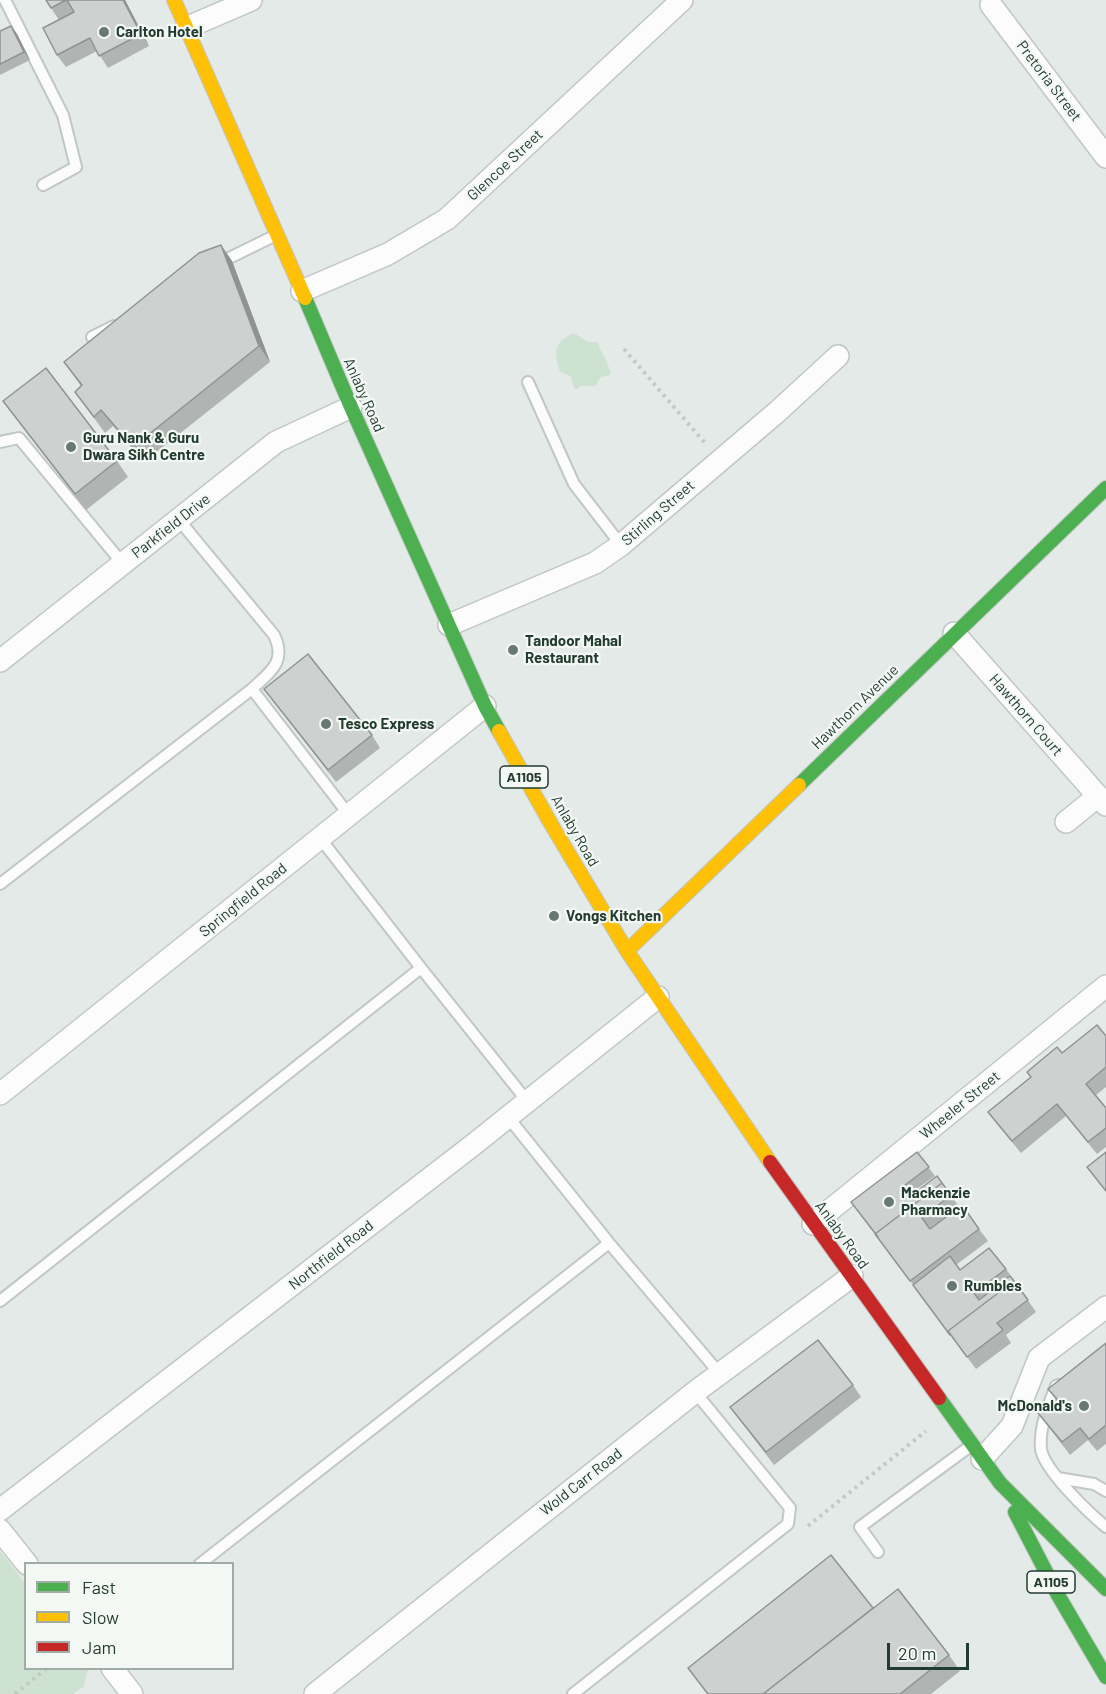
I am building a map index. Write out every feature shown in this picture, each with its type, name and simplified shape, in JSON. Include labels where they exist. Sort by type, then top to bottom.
[{"type":"main road","name":"Anlaby Road","points":[[174,0],[279,234],[351,407],[485,706],[551,824],[627,951],[658,997],[813,1224],[977,1452],[1000,1483],[1106,1589]]},
{"type":"main road","name":"Hawthorn Avenue","points":[[627,951],[1106,488]]},
{"type":"main road","name":"Anlaby Road","points":[[1000,1483],[1058,1595],[1106,1677]]},
{"type":"street","points":[[186,28],[251,0]]},
{"type":"street","name":"Glencoe Street","points":[[302,291],[388,254],[447,219],[682,0]]},
{"type":"street","name":"Pretoria Street","points":[[991,5],[1106,157]]},
{"type":"street","name":"Stirling Street","points":[[449,625],[595,563],[621,545],[838,356]]},
{"type":"street","name":"Parkfield Drive","points":[[0,661],[276,442],[351,407]]},
{"type":"street","name":"Hawthorn Court","points":[[954,633],[1102,801],[1066,822]]},
{"type":"street","name":"Springfield Road","points":[[0,1094],[485,706]]},
{"type":"street","name":"Wheeler Street","points":[[813,1224],[1106,986]]},
{"type":"street","name":"Northfield Road","points":[[0,1510],[508,1117],[658,997]]},
{"type":"street","name":"Wold Carr Road","points":[[315,1694],[695,1392],[852,1276]]},
{"type":"street","points":[[977,1452],[1012,1426],[1040,1358],[1106,1307]]},
{"type":"street","points":[[0,1530],[26,1562]]},
{"type":"street","points":[[114,1670],[132,1694]]},
{"type":"lane","points":[[5,0],[63,115],[76,167],[43,185]]},
{"type":"lane","points":[[209,268],[279,234]]},
{"type":"lane","points":[[92,337],[121,322]]},
{"type":"lane","points":[[528,382],[574,484],[621,545]]},
{"type":"lane","points":[[0,442],[18,438],[123,564]]},
{"type":"lane","points":[[0,884],[252,689],[274,668],[278,661],[278,644],[274,636],[179,520]]},
{"type":"lane","points":[[252,689],[349,815]]},
{"type":"lane","points":[[320,838],[527,1101]]},
{"type":"lane","points":[[0,1301],[422,968]]},
{"type":"lane","points":[[508,1117],[609,1243],[720,1374]]},
{"type":"lane","points":[[201,1562],[609,1243]]},
{"type":"lane","points":[[1064,1380],[1056,1386],[1044,1419],[1041,1451],[1058,1478],[1106,1527]]},
{"type":"lane","points":[[573,1694],[788,1524],[790,1508],[695,1392]]},
{"type":"lane","points":[[878,1552],[860,1527],[977,1452]]},
{"type":"lane","points":[[1058,1478],[1094,1484],[1106,1491]]},
{"type":"path","points":[[624,349],[720,460]]},
{"type":"path","points":[[15,1694],[45,1670]]},
{"type":"green space","points":[[574,333],[588,342],[597,342],[611,375],[601,377],[595,386],[581,386],[575,390],[570,376],[560,372],[556,354],[562,340]]},
{"type":"green space","points":[[0,1551],[24,1582],[24,1670],[88,1670],[84,1686],[73,1694],[0,1694]]},
{"type":"building","points":[[46,0],[66,0],[51,8]]},
{"type":"building","name":"Carlton Hotel","points":[[67,0],[123,0],[141,34],[99,56],[90,38],[57,55],[43,28],[74,12]]},
{"type":"building","points":[[11,26],[24,52],[0,64],[0,31]]},
{"type":"building","points":[[221,245],[259,346],[133,447],[101,410],[94,417],[75,392],[82,385],[64,362],[199,253]]},
{"type":"building","name":"Guru Nank & Guru Dwara Sikh Centre","points":[[46,368],[117,461],[75,494],[3,401]]},
{"type":"building","name":"Tesco Express","points":[[308,654],[372,735],[328,770],[264,689]]},
{"type":"building","points":[[1097,1025],[1106,1036],[1106,1067],[1086,1084],[1106,1108],[1106,1128],[1088,1142],[1057,1104],[1012,1141],[988,1112],[1031,1077],[1027,1072],[1057,1047],[1062,1053]]},
{"type":"building","points":[[917,1152],[929,1167],[901,1188],[908,1198],[937,1176],[942,1183],[875,1234],[851,1202]]},
{"type":"building","points":[[1106,1152],[1106,1191],[1087,1167]]},
{"type":"building","points":[[942,1183],[951,1195],[922,1218],[930,1229],[962,1205],[979,1229],[910,1281],[875,1234]]},
{"type":"building","points":[[989,1248],[1006,1269],[974,1293],[979,1300],[1010,1276],[1014,1281],[948,1331],[950,1335],[913,1285],[950,1256],[960,1270]]},
{"type":"building","points":[[1014,1281],[1028,1300],[997,1323],[1003,1330],[967,1357],[948,1331]]},
{"type":"building","points":[[818,1340],[853,1385],[766,1452],[730,1407]]},
{"type":"building","name":"McDonald's","points":[[1106,1343],[1106,1425],[1089,1439],[1080,1428],[1062,1442],[1038,1413],[1057,1399],[1048,1389]]},
{"type":"building","points":[[831,1555],[873,1608],[763,1694],[708,1694],[688,1668]]},
{"type":"building","points":[[898,1589],[949,1655],[900,1694],[763,1694]]},
{"type":"traffic: fast","points":[[305,298],[351,407],[485,706],[499,731]]},
{"type":"traffic: fast","points":[[799,785],[1106,488]]},
{"type":"traffic: fast","points":[[939,1398],[1000,1483],[1106,1589]]},
{"type":"traffic: fast","points":[[1015,1512],[1058,1595],[1106,1677]]},
{"type":"traffic: slow","points":[[174,0],[305,298]]},
{"type":"traffic: slow","points":[[499,731],[551,824],[627,951],[770,1162]]},
{"type":"traffic: slow","points":[[627,951],[799,785]]},
{"type":"traffic: jam","points":[[770,1162],[939,1398]]},
{"type":"place","name":"Carlton Hotel","points":[[104,32]]},
{"type":"place","name":"Guru Nank & Guru Dwara Sikh Centre","points":[[71,447]]},
{"type":"place","name":"Tandoor Mahal Restaurant","points":[[513,650]]},
{"type":"place","name":"Tesco Express","points":[[326,724]]},
{"type":"place","name":"Vongs Kitchen","points":[[554,916]]},
{"type":"place","name":"Mackenzie Pharmacy","points":[[889,1202]]},
{"type":"place","name":"Rumbles","points":[[952,1286]]},
{"type":"place","name":"McDonald's","points":[[1084,1406]]}]
